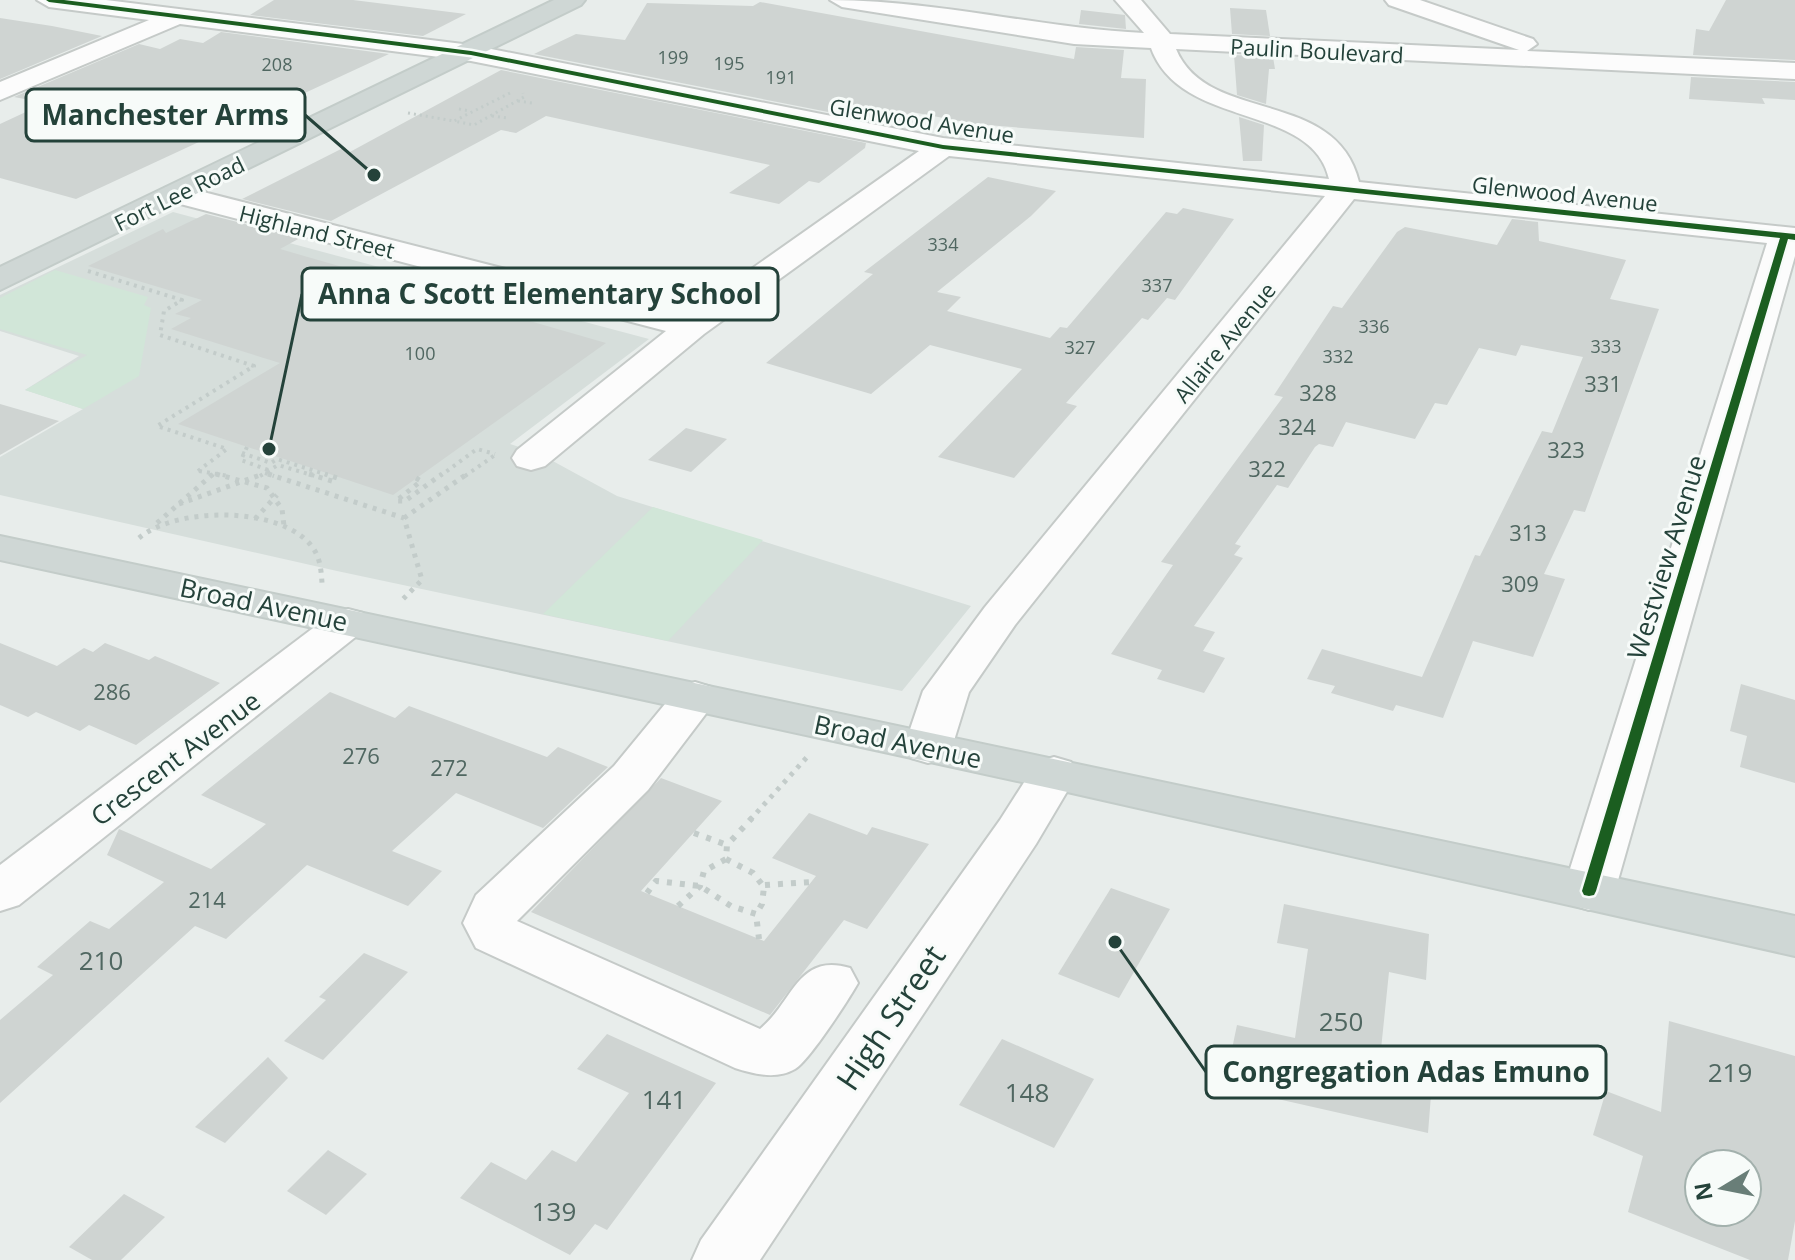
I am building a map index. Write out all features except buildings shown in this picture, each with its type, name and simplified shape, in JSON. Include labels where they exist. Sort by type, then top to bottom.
[{"type":"main road","name":"Fort Lee Road","points":[[0,280],[471,53],[573,0]]},
{"type":"main road","name":"Broad Avenue","points":[[0,548],[1054,773],[1795,936]]},
{"type":"street","name":"Glenwood Avenue","points":[[49,0],[471,53],[943,147],[1790,236]]},
{"type":"street","name":"Paulin Boulevard","points":[[842,0],[1030,32],[1160,43],[1795,71]]},
{"type":"street","points":[[1127,0],[1154,28],[1163,57],[1180,77],[1200,92],[1275,118],[1324,143],[1345,169],[1346,190]]},
{"type":"street","points":[[1397,0],[1433,15],[1592,63]]},
{"type":"street","points":[[0,92],[180,15]]},
{"type":"street","points":[[531,458],[692,327],[943,147]]},
{"type":"street","name":"Allaire Avenue","points":[[928,747],[946,691],[1000,616],[1346,190]]},
{"type":"street","name":"Highland Street","points":[[176,194],[692,327]]},
{"type":"street","name":"Westview Avenue","points":[[1589,891],[1790,236]]},
{"type":"street","name":"Crescent Avenue","points":[[0,892],[347,621]]},
{"type":"street","points":[[695,697],[631,778],[495,909],[490,923],[495,934],[755,1052],[777,1052],[830,983]]},
{"type":"street","name":"High Street","points":[[724,1260],[1018,832],[1054,773]]},
{"type":"path","points":[[520,92],[524,97],[474,125],[454,121],[499,97],[530,86]]},
{"type":"path","points":[[488,95],[499,97]]},
{"type":"path","points":[[517,101],[532,103]]},
{"type":"path","points":[[459,109],[471,111]]},
{"type":"path","points":[[491,115],[507,118]]},
{"type":"path","points":[[75,267],[182,300],[164,311],[160,335],[254,366],[157,426],[227,449],[198,471],[252,481],[277,495],[284,526]]},
{"type":"path","points":[[243,456],[247,447]]},
{"type":"path","points":[[416,478],[421,481],[396,501],[405,501],[477,449],[496,454]]},
{"type":"path","points":[[243,456],[255,450]]},
{"type":"path","points":[[179,504],[252,481],[278,465],[332,481],[337,478],[277,459],[271,463],[243,456]]},
{"type":"path","points":[[151,529],[184,518],[255,519],[284,526],[306,539],[319,555],[323,576],[347,621],[422,580],[404,518],[267,471],[243,456]]},
{"type":"path","points":[[139,538],[214,474]]},
{"type":"path","points":[[255,519],[277,495]]},
{"type":"path","points":[[726,859],[727,845],[831,727]]},
{"type":"path","points":[[694,833],[727,845]]},
{"type":"path","points":[[726,859],[758,875],[765,885],[767,894],[756,914],[759,939]]},
{"type":"path","points":[[678,906],[700,886],[704,871],[726,859]]},
{"type":"path","points":[[647,893],[656,881],[700,886],[731,906],[756,914]]},
{"type":"path","points":[[765,885],[811,882]]},
{"type":"shaded area","points":[[173,212],[649,339],[510,444],[538,453],[617,496],[971,606],[902,691],[337,571],[0,495],[0,457],[83,409],[25,390],[79,356],[0,331],[0,295]]},
{"type":"green space","points":[[55,270],[148,297],[144,305],[151,308],[139,376],[83,409],[25,390],[87,355],[0,329],[0,298]]},
{"type":"green space","points":[[653,507],[763,540],[668,641],[543,614]]},
{"type":"cycle path","points":[[49,0],[471,53],[943,147],[1795,237]]},
{"type":"cycle path","points":[[1589,891],[1785,236]]},
{"type":"place","name":"Manchester Arms","points":[[374,175]]},
{"type":"place","name":"Anna C Scott Elementary School","points":[[269,449]]},
{"type":"place","name":"Congregation Adas Emuno","points":[[1115,942]]}]
